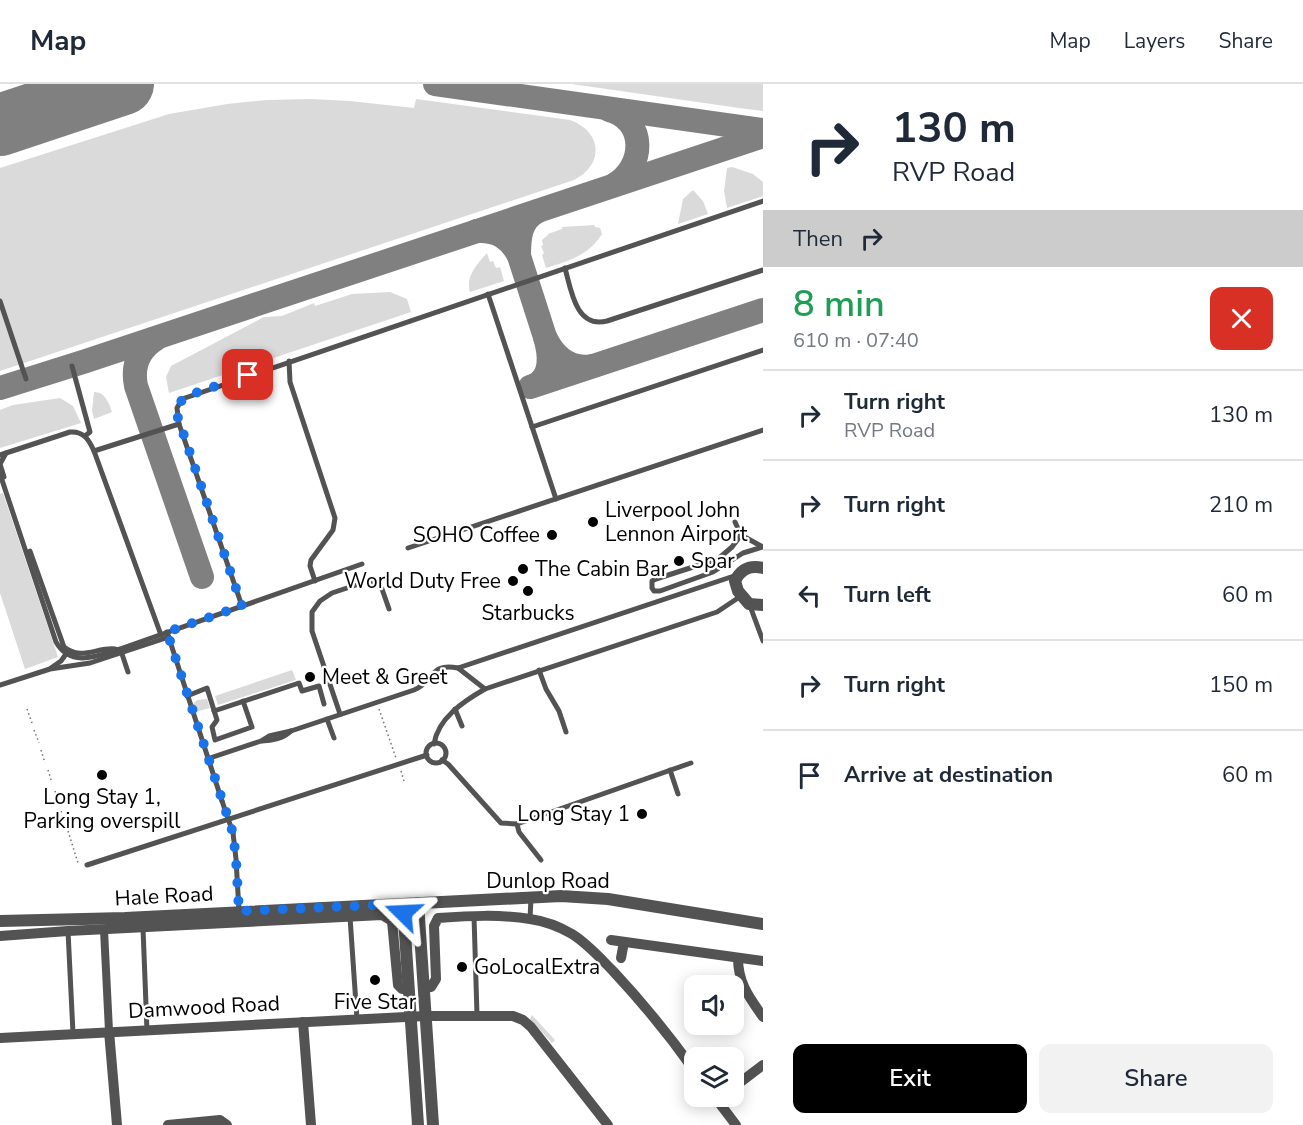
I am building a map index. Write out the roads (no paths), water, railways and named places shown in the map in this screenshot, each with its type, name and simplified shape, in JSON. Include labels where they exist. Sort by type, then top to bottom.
[{"type":"street","points":[[763,568],[749,567],[738,575],[735,586],[745,600],[763,605]]},
{"type":"street","name":"Dunlop Road","points":[[403,904],[571,896],[608,899],[763,924]]},
{"type":"street","points":[[418,903],[433,1125]]},
{"type":"street","points":[[403,904],[418,1125]]},
{"type":"street","name":"Hale Road","points":[[0,921],[125,918],[239,911],[350,911],[403,904]]},
{"type":"street","points":[[0,936],[350,911],[382,915],[392,921],[398,986],[402,989],[409,989]]},
{"type":"street","points":[[423,988],[431,987],[436,979],[435,921],[438,918],[474,916],[530,919],[571,933],[589,946],[666,1031],[684,1056]]},
{"type":"street","points":[[104,930],[117,1125]]},
{"type":"street","points":[[611,940],[763,961]]},
{"type":"street","points":[[621,958],[624,942]]},
{"type":"street","points":[[738,958],[741,982],[746,994],[763,1017]]},
{"type":"street","name":"Damwood Road","points":[[0,1038],[425,1016],[513,1017],[523,1020],[531,1027],[608,1125]]},
{"type":"street","points":[[303,1022],[311,1125]]},
{"type":"street","points":[[744,1079],[763,1065]]},
{"type":"street","points":[[724,1107],[736,1125]]},
{"type":"street","points":[[168,1125],[220,1120],[227,1125]]},
{"type":"lane","points":[[242,606],[178,423],[177,408],[182,399],[763,201]]},
{"type":"lane","points":[[565,268],[578,311],[586,319],[597,323],[763,270]]},
{"type":"lane","points":[[488,294],[556,499]]},
{"type":"lane","points":[[0,302],[26,379]]},
{"type":"lane","points":[[532,427],[763,350]]},
{"type":"lane","points":[[289,361],[290,382],[335,518],[333,530],[311,560],[310,566],[315,580]]},
{"type":"lane","points":[[72,366],[90,432],[85,436]]},
{"type":"lane","points":[[94,451],[178,423]]},
{"type":"lane","points":[[408,548],[763,430]]},
{"type":"lane","points":[[121,651],[105,648],[80,654],[64,647],[4,489],[0,464],[3,454],[70,432],[77,432],[85,436],[94,451],[161,635]]},
{"type":"lane","points":[[0,474],[56,642],[66,654],[73,657],[86,659],[121,651],[362,564]]},
{"type":"lane","points":[[735,522],[741,534],[754,544],[763,547]]},
{"type":"lane","points":[[741,534],[732,547],[718,559],[656,579],[652,582],[652,588],[654,591],[660,591],[713,572],[743,553],[763,547]]},
{"type":"lane","points":[[458,669],[738,575]]},
{"type":"lane","points":[[340,714],[312,631],[312,612],[320,601],[332,593],[371,580],[382,589],[389,609]]},
{"type":"lane","points":[[434,744],[447,718],[455,709],[484,689],[717,612],[745,600],[763,641]]},
{"type":"lane","points":[[0,685],[50,669],[90,663],[161,635],[168,635]]},
{"type":"lane","points":[[168,635],[233,833],[239,911]]},
{"type":"lane","points":[[121,651],[128,672]]},
{"type":"lane","points":[[50,669],[62,661],[66,654]]},
{"type":"lane","points":[[207,759],[261,741],[276,739],[327,718],[414,690],[424,684],[434,671],[446,666],[458,669],[484,689]]},
{"type":"lane","points":[[539,670],[546,689],[559,711],[566,732]]},
{"type":"lane","points":[[214,711],[299,683],[302,692],[319,686],[324,704]]},
{"type":"lane","points":[[187,696],[207,688],[217,720],[212,727],[215,740],[252,727],[243,701]]},
{"type":"lane","points":[[455,709],[462,726]]},
{"type":"lane","points":[[327,718],[334,738]]},
{"type":"lane","points":[[434,744],[442,745],[446,755],[442,760],[433,762],[427,755],[428,748],[434,744]]},
{"type":"lane","points":[[87,865],[427,755]]},
{"type":"lane","points":[[442,760],[501,823],[517,824],[691,763]]},
{"type":"lane","points":[[670,770],[678,794]]},
{"type":"lane","points":[[517,824],[519,832],[541,860]]},
{"type":"lane","points":[[530,919],[531,898]]},
{"type":"lane","points":[[350,911],[357,1019]]},
{"type":"lane","points":[[474,916],[477,1016]]},
{"type":"lane","points":[[143,927],[147,1031]]},
{"type":"lane","points":[[68,931],[73,1034]]},
{"type":"place","name":"Liverpool John Lennon Airport","points":[[593,522]]},
{"type":"place","name":"SOHO Coffee","points":[[552,535]]},
{"type":"place","name":"Spar","points":[[679,561]]},
{"type":"place","name":"The Cabin Bar","points":[[523,569]]},
{"type":"place","name":"World Duty Free","points":[[513,581]]},
{"type":"place","name":"Starbucks","points":[[528,591]]},
{"type":"place","name":"Meet & Greet","points":[[310,677]]},
{"type":"place","name":"Long Stay 1, Parking overspill","points":[[102,775]]},
{"type":"place","name":"Long Stay 1","points":[[642,814]]},
{"type":"place","name":"GoLocalExtra","points":[[462,967]]},
{"type":"place","name":"Five Star","points":[[375,980]]}]
